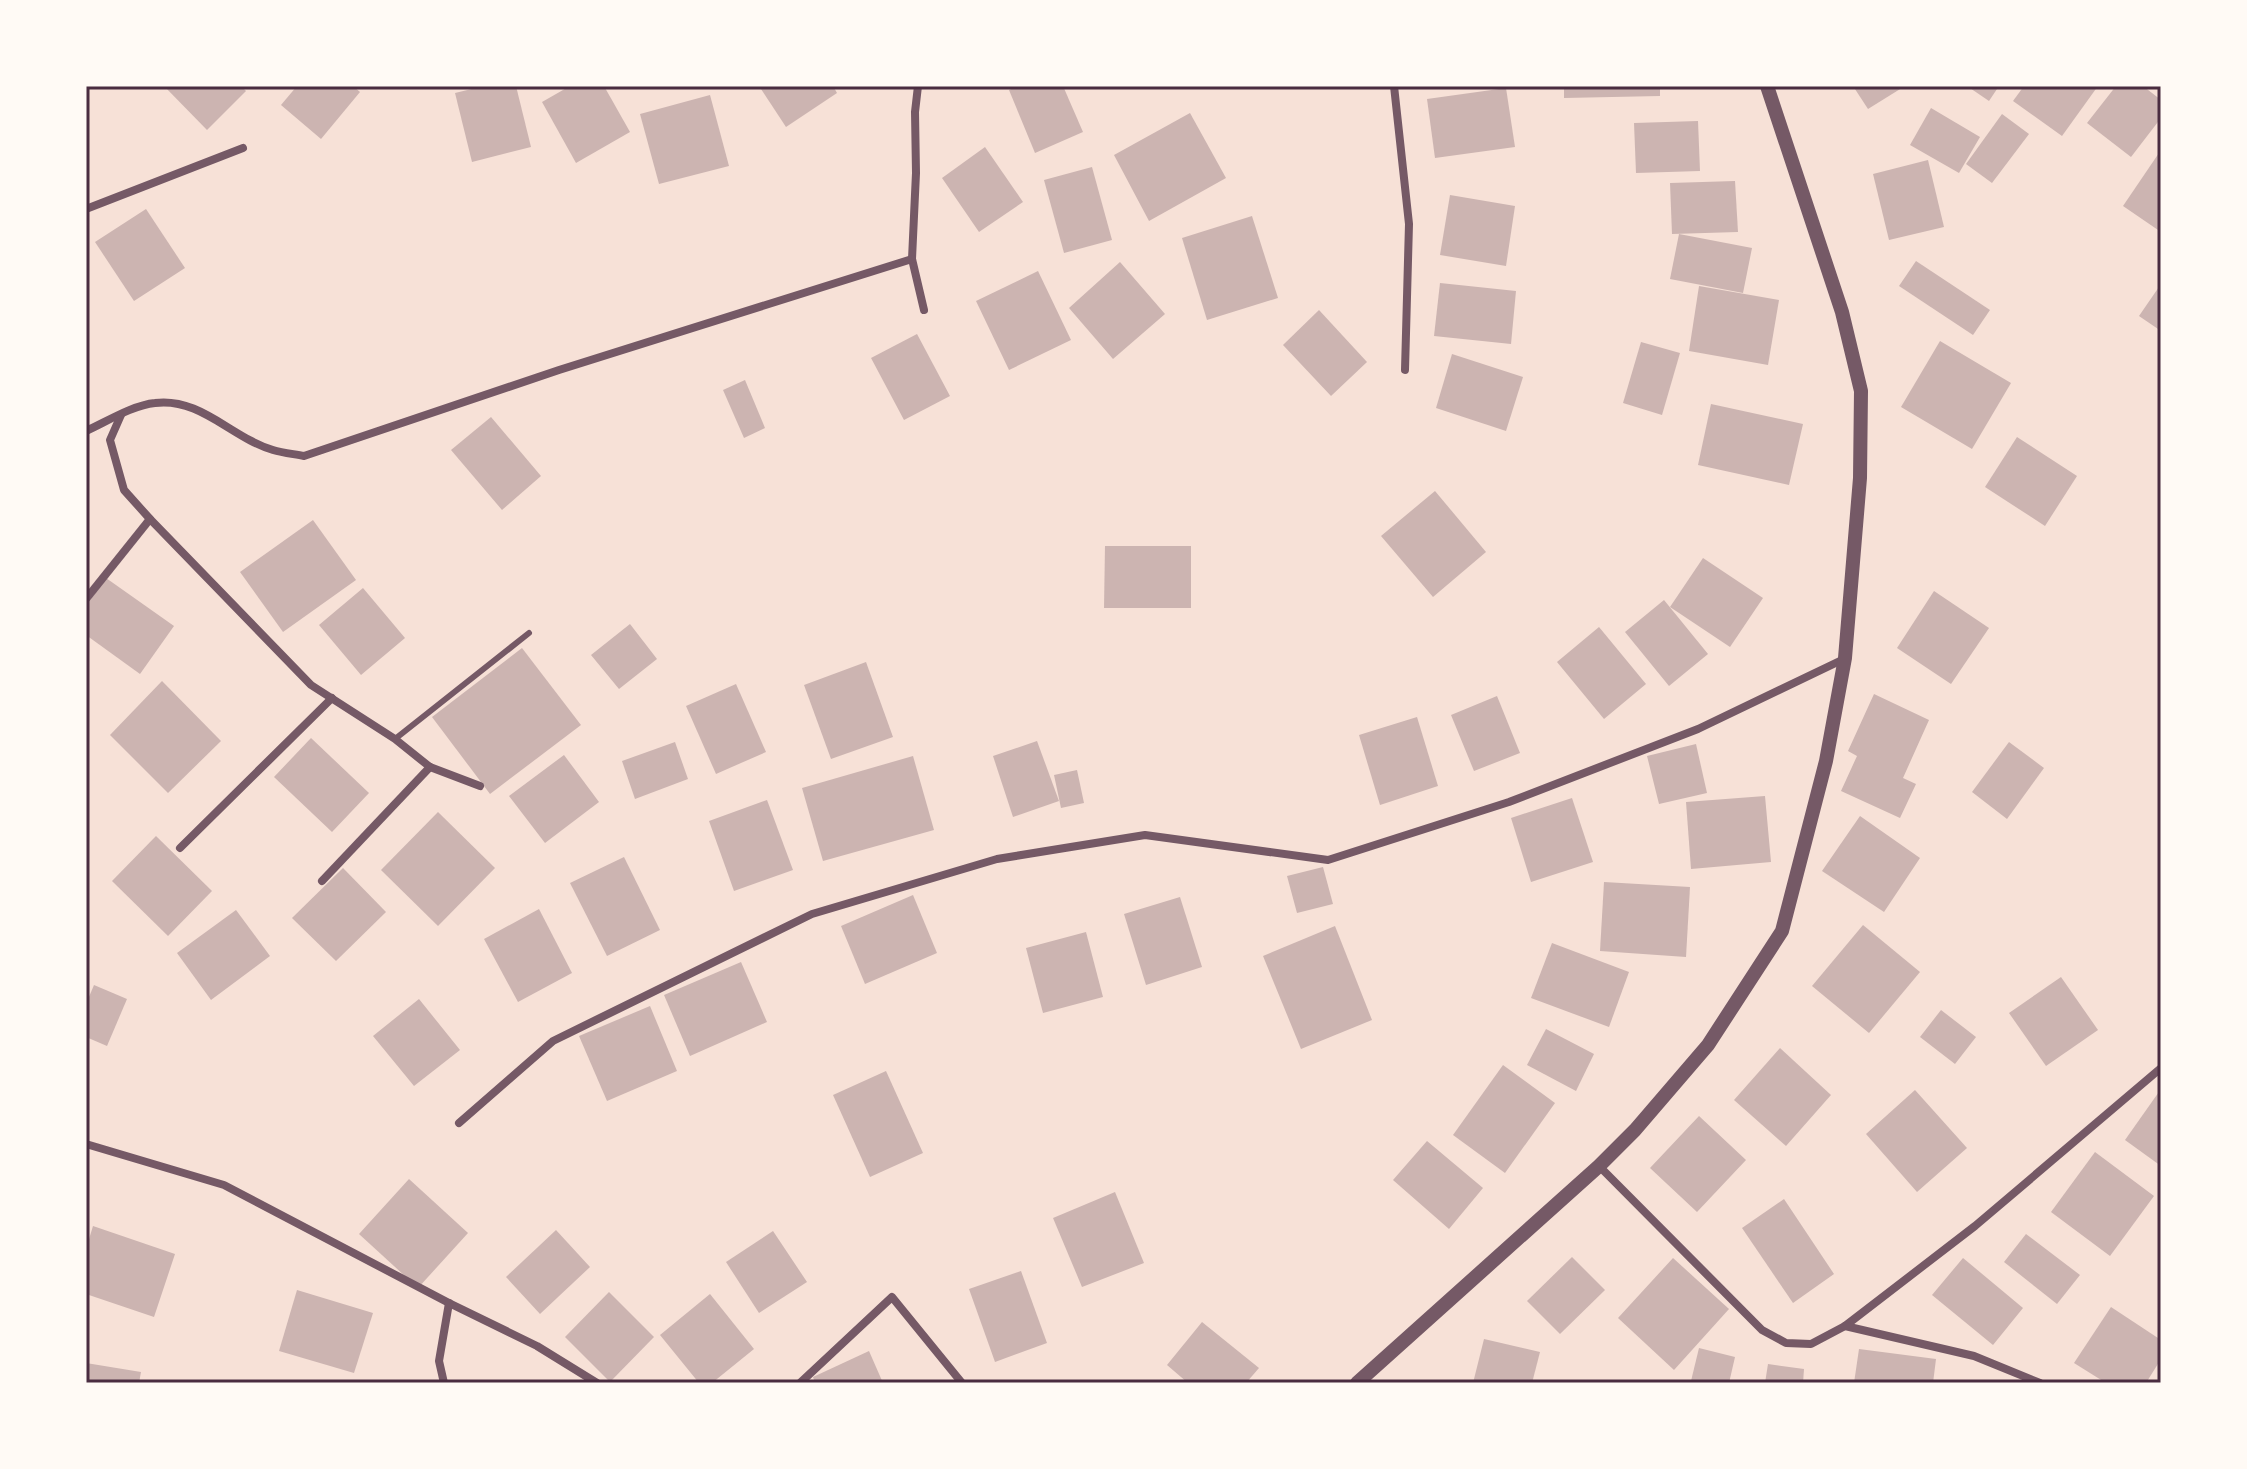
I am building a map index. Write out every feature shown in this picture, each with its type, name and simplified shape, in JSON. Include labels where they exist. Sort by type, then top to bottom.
[{"type":"street","points":[[918,86],[912,259],[924,310]]},
{"type":"street","points":[[1394,86],[1409,224],[1405,370]]},
{"type":"street","points":[[1357,1383],[1635,1130],[1708,1045],[1782,931],[1826,761],[1845,658],[1860,478],[1861,391],[1842,312],[1767,86]]},
{"type":"street","points":[[86,209],[243,148]]},
{"type":"street","points":[[86,431],[154,402],[187,404],[241,436],[273,450],[304,456],[559,370],[912,259]]},
{"type":"street","points":[[121,414],[110,440],[124,490],[150,519],[311,685],[395,739],[430,767],[480,786]]},
{"type":"street","points":[[86,599],[150,519]]},
{"type":"street","points":[[459,1123],[553,1041],[812,914],[997,859],[1145,835],[1328,860],[1509,802],[1611,763],[1698,729],[1845,658]]},
{"type":"street","points":[[180,848],[332,698]]},
{"type":"street","points":[[322,881],[430,767]]},
{"type":"street","points":[[1599,1166],[1762,1330],[1786,1343],[1811,1344],[1845,1326],[1975,1226],[2161,1068]]},
{"type":"street","points":[[86,1144],[224,1185],[537,1346],[597,1383]]},
{"type":"street","points":[[800,1383],[892,1297],[962,1383]]},
{"type":"street","points":[[444,1383],[439,1361],[449,1303]]},
{"type":"street","points":[[1845,1326],[1974,1356],[2040,1383]]},
{"type":"lane","points":[[395,739],[529,633]]},
{"type":"building","points":[[164,86],[241,86],[246,91],[207,130]]},
{"type":"building","points":[[297,86],[353,86],[360,92],[321,139],[281,105]]},
{"type":"building","points":[[484,86],[516,86],[531,147],[472,162],[455,93]]},
{"type":"building","points":[[570,86],[604,86],[630,132],[576,163],[542,102]]},
{"type":"building","points":[[759,86],[833,86],[837,93],[786,127]]},
{"type":"building","points":[[1018,86],[1063,86],[1083,132],[1035,153],[1009,90]]},
{"type":"building","points":[[1564,86],[1660,86],[1660,96],[1564,98]]},
{"type":"building","points":[[1853,86],[1905,86],[1868,109]]},
{"type":"building","points":[[1967,86],[1999,86],[1989,101]]},
{"type":"building","points":[[2024,86],[2098,86],[2062,136],[2013,101]]},
{"type":"building","points":[[2116,86],[2143,86],[2161,100],[2161,118],[2131,157],[2087,123]]},
{"type":"building","points":[[1506,88],[1515,147],[1435,158],[1427,99]]},
{"type":"building","points":[[710,95],[729,166],[659,184],[640,114]]},
{"type":"building","points":[[1931,108],[1980,137],[1959,173],[1910,145]]},
{"type":"building","points":[[1190,113],[1226,178],[1149,221],[1114,155]]},
{"type":"building","points":[[2002,114],[2029,134],[1992,183],[1966,164]]},
{"type":"building","points":[[1698,121],[1700,171],[1636,173],[1634,123]]},
{"type":"building","points":[[985,147],[1023,202],[979,232],[942,178]]},
{"type":"building","points":[[2161,150],[2161,232],[2123,206]]},
{"type":"building","points":[[1928,160],[1944,227],[1889,240],[1873,174]]},
{"type":"building","points":[[1092,167],[1112,240],[1064,253],[1044,180]]},
{"type":"building","points":[[1735,181],[1738,232],[1672,234],[1670,183]]},
{"type":"building","points":[[1450,195],[1515,206],[1506,266],[1440,255]]},
{"type":"building","points":[[146,209],[185,268],[134,301],[95,242]]},
{"type":"building","points":[[1252,216],[1278,298],[1207,320],[1182,238]]},
{"type":"building","points":[[1679,234],[1752,248],[1743,293],[1670,279]]},
{"type":"building","points":[[1916,261],[1990,310],[1973,335],[1899,286]]},
{"type":"building","points":[[1120,262],[1165,314],[1113,359],[1069,308]]},
{"type":"building","points":[[1038,271],[1071,340],[1009,370],[976,301]]},
{"type":"building","points":[[1440,283],[1516,291],[1511,344],[1434,336]]},
{"type":"building","points":[[2161,284],[2161,331],[2139,316]]},
{"type":"building","points":[[1699,286],[1779,300],[1768,365],[1689,351]]},
{"type":"building","points":[[1319,310],[1367,362],[1331,396],[1283,345]]},
{"type":"building","points":[[917,334],[950,396],[904,420],[871,358]]},
{"type":"building","points":[[1940,341],[2011,383],[1972,449],[1901,407]]},
{"type":"building","points":[[1641,342],[1680,353],[1662,415],[1623,403]]},
{"type":"building","points":[[1452,354],[1523,377],[1506,431],[1436,408]]},
{"type":"building","points":[[745,380],[765,428],[744,438],[723,390]]},
{"type":"building","points":[[1711,404],[1803,424],[1789,485],[1698,465]]},
{"type":"building","points":[[491,417],[541,476],[502,510],[451,450]]},
{"type":"building","points":[[2017,437],[2077,476],[2045,526],[1985,487]]},
{"type":"building","points":[[1435,491],[1486,552],[1433,597],[1381,536]]},
{"type":"building","points":[[313,520],[356,580],[283,632],[240,572]]},
{"type":"building","points":[[1105,546],[1191,546],[1191,608],[1104,608]]},
{"type":"building","points":[[1703,558],[1763,598],[1730,647],[1670,607]]},
{"type":"building","points":[[106,578],[174,626],[140,674],[86,635],[86,606]]},
{"type":"building","points":[[363,588],[405,638],[361,675],[319,625]]},
{"type":"building","points":[[1934,591],[1989,628],[1951,684],[1897,648]]},
{"type":"building","points":[[1664,600],[1708,654],[1669,686],[1625,632]]},
{"type":"building","points":[[630,624],[657,659],[619,689],[591,655]]},
{"type":"building","points":[[1599,627],[1646,684],[1604,719],[1557,662]]},
{"type":"building","points":[[522,648],[581,725],[490,794],[432,717]]},
{"type":"building","points":[[866,662],[893,737],[831,759],[804,685]]},
{"type":"building","points":[[162,681],[221,741],[168,793],[110,735]]},
{"type":"building","points":[[736,684],[766,752],[716,774],[686,706]]},
{"type":"building","points":[[1874,694],[1929,720],[1903,778],[1916,784],[1900,818],[1841,791],[1857,756],[1848,751]]},
{"type":"building","points":[[1497,696],[1520,753],[1474,771],[1451,715]]},
{"type":"building","points":[[1417,717],[1438,786],[1380,805],[1359,735]]},
{"type":"building","points":[[311,738],[369,793],[332,832],[274,777]]},
{"type":"building","points":[[1037,741],[1059,801],[1013,817],[993,756]]},
{"type":"building","points":[[675,742],[688,779],[635,799],[622,761]]},
{"type":"building","points":[[2009,742],[2044,768],[2007,819],[1972,792]]},
{"type":"building","points":[[1696,744],[1707,793],[1659,804],[1647,756]]},
{"type":"building","points":[[564,755],[599,802],[545,843],[509,796]]},
{"type":"building","points":[[913,756],[934,830],[823,861],[802,788]]},
{"type":"building","points":[[1077,770],[1084,803],[1061,808],[1054,775]]},
{"type":"building","points":[[1765,796],[1771,862],[1691,869],[1686,802]]},
{"type":"building","points":[[1572,798],[1593,862],[1531,882],[1511,818]]},
{"type":"building","points":[[767,800],[793,870],[734,891],[709,821]]},
{"type":"building","points":[[438,812],[495,868],[438,926],[381,870]]},
{"type":"building","points":[[1860,816],[1920,858],[1884,912],[1822,871]]},
{"type":"building","points":[[156,836],[212,891],[168,936],[112,881]]},
{"type":"building","points":[[624,857],[660,930],[607,956],[570,883]]},
{"type":"building","points":[[1323,867],[1333,904],[1297,913],[1287,876]]},
{"type":"building","points":[[343,868],[386,912],[336,961],[292,918]]},
{"type":"building","points":[[1604,882],[1690,887],[1686,957],[1600,951]]},
{"type":"building","points":[[913,895],[937,953],[865,984],[841,926]]},
{"type":"building","points":[[1180,897],[1202,967],[1146,985],[1124,914]]},
{"type":"building","points":[[539,909],[572,973],[518,1002],[484,939]]},
{"type":"building","points":[[236,910],[270,956],[211,1000],[177,953]]},
{"type":"building","points":[[1863,925],[1920,972],[1869,1033],[1812,986]]},
{"type":"building","points":[[1335,926],[1372,1020],[1301,1049],[1263,956]]},
{"type":"building","points":[[1086,932],[1103,997],[1043,1013],[1026,948]]},
{"type":"building","points":[[1552,943],[1629,972],[1609,1027],[1531,998]]},
{"type":"building","points":[[741,962],[767,1022],[690,1056],[664,995]]},
{"type":"building","points":[[2061,977],[2098,1030],[2046,1066],[2009,1013]]},
{"type":"building","points":[[94,985],[127,999],[107,1046],[86,1037],[86,1004]]},
{"type":"building","points":[[419,999],[460,1050],[414,1086],[373,1036]]},
{"type":"building","points":[[650,1006],[677,1071],[607,1101],[579,1036]]},
{"type":"building","points":[[1941,1010],[1976,1037],[1955,1064],[1920,1037]]},
{"type":"building","points":[[1546,1029],[1594,1054],[1576,1091],[1527,1065]]},
{"type":"building","points":[[1780,1048],[1831,1095],[1786,1146],[1734,1100]]},
{"type":"building","points":[[1503,1065],[1555,1103],[1505,1173],[1453,1135]]},
{"type":"building","points":[[886,1071],[923,1153],[870,1177],[833,1095]]},
{"type":"building","points":[[2161,1089],[2161,1166],[2125,1140]]},
{"type":"building","points":[[1915,1090],[1967,1148],[1917,1192],[1866,1134]]},
{"type":"building","points":[[1699,1116],[1746,1160],[1697,1212],[1650,1168]]},
{"type":"building","points":[[1427,1141],[1483,1188],[1449,1229],[1393,1180]]},
{"type":"building","points":[[2095,1152],[2154,1196],[2110,1256],[2051,1212]]},
{"type":"building","points":[[409,1179],[468,1233],[418,1288],[359,1234]]},
{"type":"building","points":[[1115,1192],[1144,1263],[1082,1287],[1053,1218]]},
{"type":"building","points":[[1784,1199],[1834,1274],[1793,1303],[1742,1228]]},
{"type":"building","points":[[93,1226],[175,1254],[154,1317],[86,1294],[86,1249]]},
{"type":"building","points":[[556,1230],[590,1267],[540,1314],[506,1277]]},
{"type":"building","points":[[773,1231],[807,1282],[759,1313],[726,1262]]},
{"type":"building","points":[[2026,1234],[2080,1275],[2057,1304],[2004,1262]]},
{"type":"building","points":[[1572,1257],[1605,1290],[1560,1334],[1527,1301]]},
{"type":"building","points":[[1673,1258],[1729,1309],[1674,1370],[1618,1318]]},
{"type":"building","points":[[1963,1258],[2023,1308],[1993,1345],[1932,1295]]},
{"type":"building","points":[[1021,1271],[1047,1343],[995,1362],[969,1289]]},
{"type":"building","points":[[297,1290],[373,1313],[354,1373],[279,1351]]},
{"type":"building","points":[[609,1292],[654,1337],[610,1382],[565,1337]]},
{"type":"building","points":[[710,1294],[754,1349],[712,1383],[699,1383],[660,1335]]},
{"type":"building","points":[[2111,1307],[2161,1340],[2161,1359],[2146,1383],[2106,1383],[2074,1363]]},
{"type":"building","points":[[1202,1322],[1259,1368],[1246,1383],[1188,1383],[1167,1365]]},
{"type":"building","points":[[1484,1339],[1540,1352],[1532,1383],[1473,1383]]},
{"type":"building","points":[[1699,1348],[1735,1357],[1729,1383],[1691,1381]]},
{"type":"building","points":[[1859,1349],[1936,1359],[1933,1383],[1854,1383]]},
{"type":"building","points":[[869,1351],[883,1383],[815,1383],[813,1377]]},
{"type":"building","points":[[86,1363],[141,1372],[139,1383],[86,1383]]},
{"type":"building","points":[[1768,1364],[1804,1369],[1803,1383],[1765,1383]]}]
